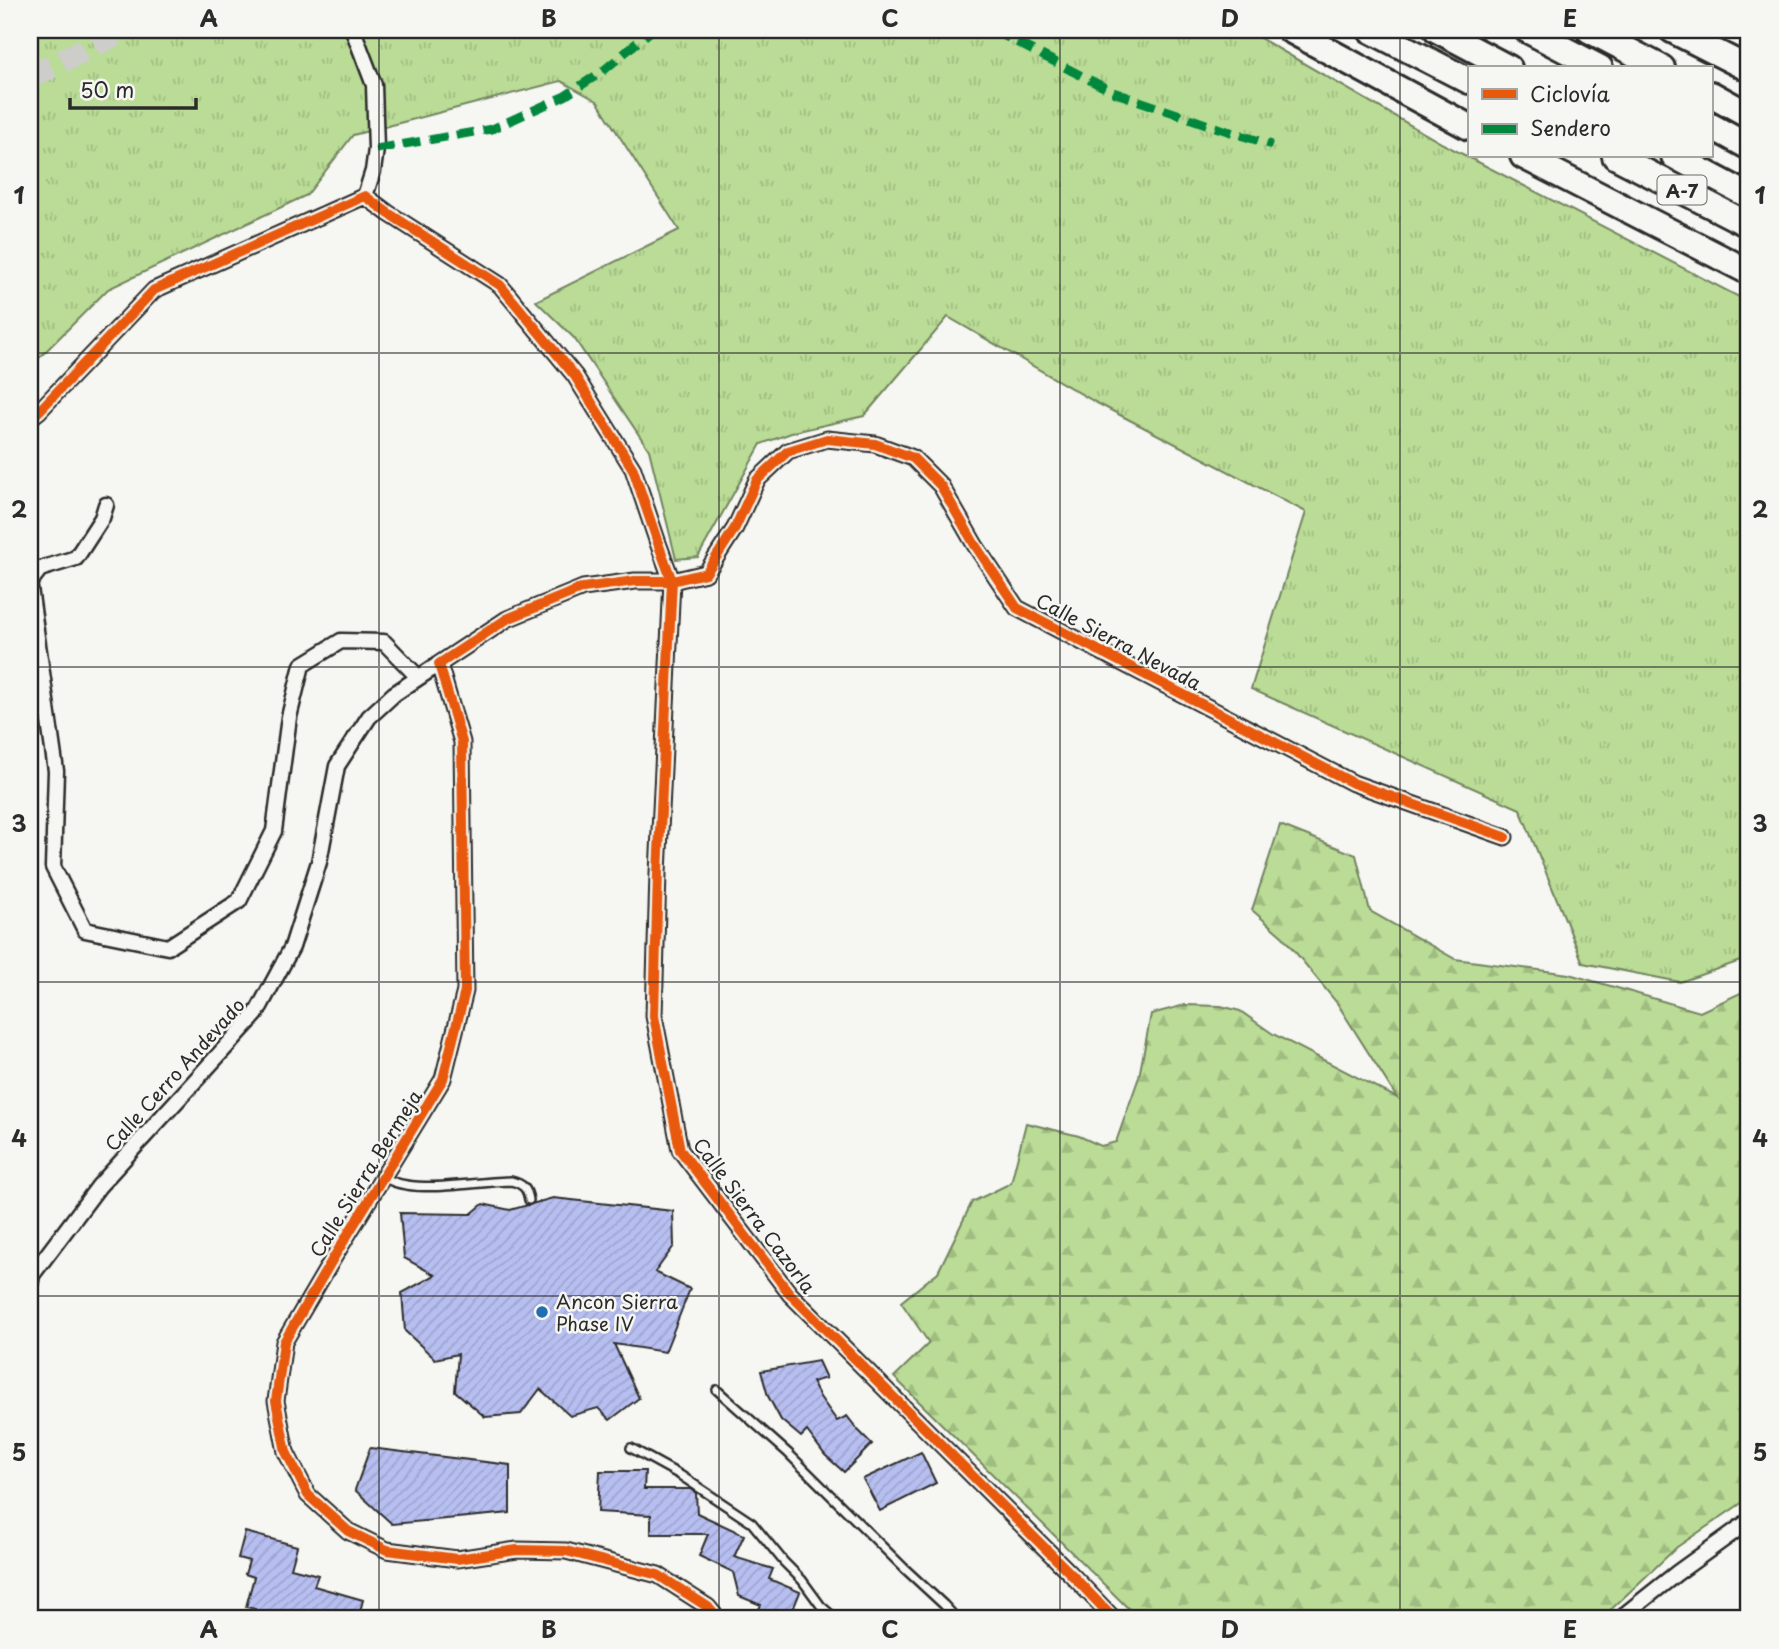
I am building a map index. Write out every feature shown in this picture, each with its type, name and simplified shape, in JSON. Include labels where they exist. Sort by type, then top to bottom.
[{"type":"highway","points":[[1290,30],[1468,126]]},
{"type":"highway","points":[[1370,30],[1468,80]]},
{"type":"highway","points":[[1437,30],[1505,66]]},
{"type":"highway","points":[[1527,30],[1596,66]]},
{"type":"highway","points":[[1589,30],[1658,66]]},
{"type":"highway","points":[[1672,30],[1749,69]]},
{"type":"highway","points":[[1712,95],[1749,115]]},
{"type":"highway","points":[[1712,128],[1749,147]]},
{"type":"highway","points":[[1527,158],[1749,272]]},
{"type":"highway","name":"A-7","points":[[1619,158],[1749,225]]},
{"type":"highway","points":[[1678,158],[1749,196]]},
{"type":"street","points":[[30,418],[154,290],[365,196],[376,149],[374,85],[353,30]]},
{"type":"street","points":[[365,196],[499,285],[575,376],[633,468],[672,581],[635,581],[583,588],[507,619],[439,664]]},
{"type":"street","name":"Calle Sierra Nevada","points":[[672,581],[706,573],[735,528],[757,481],[788,451],[827,439],[875,444],[914,458],[941,486],[975,545],[1017,608],[1353,783],[1505,837]]},
{"type":"street","points":[[30,582],[40,569],[76,558],[102,518],[106,505]]},
{"type":"street","name":"Calle Sierra Cazorla","points":[[672,581],[654,1016],[681,1150],[790,1294],[1114,1619]]},
{"type":"street","points":[[30,587],[56,771],[53,867],[85,930],[168,947],[239,901],[274,831],[289,717],[302,666],[341,641],[384,642],[418,677]]},
{"type":"street","name":"Calle Cerro Andevado","points":[[31,1278],[99,1186],[256,1014],[292,947],[319,862],[337,766],[369,717],[394,694],[439,664]]},
{"type":"street","name":"Calle Sierra Bermeja","points":[[439,664],[462,742],[465,991],[443,1079],[284,1342],[276,1401],[286,1452],[308,1495],[348,1531],[387,1550],[457,1559],[517,1550],[566,1551],[658,1575],[708,1607],[718,1619]]},
{"type":"street","points":[[1622,1619],[1677,1573],[1749,1521]]},
{"type":"lane","points":[[383,1177],[390,1182],[409,1186],[511,1181],[525,1187],[529,1200]]},
{"type":"lane","points":[[717,1390],[788,1453],[957,1619]]},
{"type":"lane","points":[[631,1448],[680,1475],[752,1523],[821,1606],[836,1619]]},
{"type":"green space","points":[[30,30],[1246,30],[1468,158],[1749,302],[1749,958],[1680,982],[1583,963],[1520,809],[1251,689],[1306,512],[1097,403],[948,317],[864,416],[794,432],[761,444],[698,557],[676,559],[649,450],[574,338],[536,301],[679,230],[597,101],[561,81],[353,135],[307,195],[108,289],[30,367]]},
{"type":"green space","points":[[1280,825],[1356,855],[1370,911],[1455,959],[1569,974],[1700,1012],[1749,989],[1749,1498],[1677,1547],[1601,1619],[1139,1619],[894,1377],[929,1343],[901,1302],[938,1272],[972,1202],[1011,1183],[1026,1123],[1079,1136],[1101,1146],[1116,1142],[1139,1077],[1151,1014],[1185,1005],[1221,1006],[1240,1011],[1273,1034],[1397,1098],[1337,1003],[1283,937],[1252,910]]},
{"type":"building","name":"Ancon Sierra Phase IV","points":[[553,1198],[673,1211],[674,1246],[655,1272],[690,1289],[665,1352],[614,1344],[639,1398],[610,1420],[598,1408],[570,1416],[540,1389],[521,1414],[485,1417],[455,1391],[458,1354],[435,1359],[405,1331],[402,1293],[435,1275],[404,1258],[400,1213],[471,1214],[483,1204],[510,1210]]},
{"type":"building","points":[[818,1361],[826,1378],[812,1382],[820,1397],[837,1421],[847,1416],[872,1444],[844,1472],[825,1455],[807,1431],[801,1437],[781,1420],[768,1396],[761,1371]]},
{"type":"building","points":[[370,1448],[510,1465],[510,1513],[392,1524],[355,1490]]},
{"type":"building","points":[[921,1452],[936,1483],[880,1511],[863,1479]]},
{"type":"building","points":[[600,1471],[645,1471],[644,1489],[690,1489],[696,1493],[697,1513],[744,1535],[734,1557],[773,1569],[769,1579],[800,1592],[794,1607],[810,1619],[778,1619],[759,1609],[761,1605],[739,1596],[733,1572],[699,1556],[708,1534],[651,1534],[651,1515],[598,1512]]},
{"type":"building","points":[[245,1532],[297,1546],[291,1568],[318,1575],[314,1586],[363,1600],[358,1619],[252,1619],[255,1609],[246,1607],[254,1577],[245,1574],[249,1561],[238,1558]]},
{"type":"tunnel","points":[[30,77],[128,30]]},
{"type":"marked path","points":[[376,149],[492,129],[565,96],[603,71],[652,30]]},
{"type":"marked path","points":[[993,30],[1113,92],[1272,145]]},
{"type":"cycle path","points":[[30,418],[154,290],[365,196],[500,285],[575,376],[633,469],[672,581],[654,1016],[680,1150],[790,1294],[1114,1619]]},
{"type":"cycle path","points":[[718,1619],[708,1607],[658,1575],[566,1551],[517,1550],[457,1559],[387,1550],[348,1531],[308,1495],[286,1452],[276,1401],[284,1342],[443,1079],[465,991],[462,742],[439,664],[507,619],[583,588],[635,581],[672,581],[706,573],[735,528],[757,480],[788,451],[827,439],[875,444],[913,458],[941,486],[975,545],[1017,608],[1353,783],[1505,837]]},
{"type":"place","name":"Ancon Sierra Phase IV","points":[[542,1312]]}]
